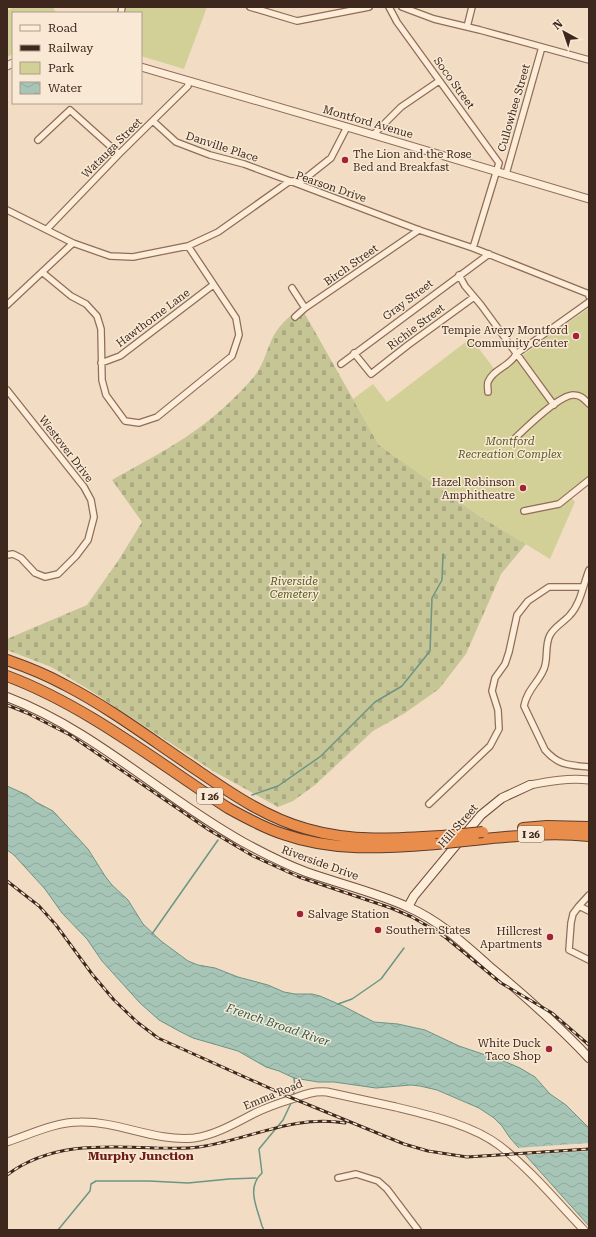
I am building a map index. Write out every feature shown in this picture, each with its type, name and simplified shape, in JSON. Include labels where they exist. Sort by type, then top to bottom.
[{"type":"highway","name":"I 26","points":[[7,660],[66,685],[106,709],[238,798],[273,817],[319,832],[358,838],[439,840],[474,840],[530,834],[564,833],[589,836]]},
{"type":"highway","name":"I 26","points":[[7,676],[36,688],[82,711],[228,808],[250,820],[283,834],[304,840],[344,847],[366,848],[439,840],[483,832],[547,826],[589,827]]},
{"type":"main road","name":"Riverside Drive","points":[[7,697],[42,712],[80,734],[244,843],[305,872],[408,907],[432,920],[454,935],[528,999],[589,1058]]},
{"type":"main road","name":"Hill Street","points":[[408,907],[414,896],[481,815],[502,798],[530,785]]},
{"type":"street","points":[[250,7],[297,21],[369,7]]},
{"type":"street","name":"Soco Street","points":[[389,7],[397,22],[500,163],[497,171]]},
{"type":"street","points":[[402,7],[434,19],[589,60]]},
{"type":"street","points":[[467,27],[472,7]]},
{"type":"street","name":"Cullowhee Street","points":[[506,174],[542,47]]},
{"type":"street","name":"Montford Avenue","points":[[142,67],[497,171],[589,200]]},
{"type":"street","name":"Watauga Street","points":[[46,229],[188,86],[188,80]]},
{"type":"street","points":[[373,135],[401,107],[439,81]]},
{"type":"street","points":[[38,140],[70,110],[119,154]]},
{"type":"street","name":"Danville Place","points":[[153,121],[176,142],[210,155],[244,164],[290,181]]},
{"type":"street","points":[[290,181],[302,181],[331,158],[347,127]]},
{"type":"street","points":[[473,248],[497,171]]},
{"type":"street","name":"Pearson Drive","points":[[7,210],[73,243],[110,256],[133,257],[188,246],[218,232],[290,181],[419,230],[489,254],[588,294],[589,296]]},
{"type":"street","name":"Birch Street","points":[[295,317],[305,308],[419,230]]},
{"type":"street","points":[[7,305],[73,243]]},
{"type":"street","points":[[42,272],[71,296],[86,304],[97,316],[101,330],[102,380],[106,395],[125,421],[139,423],[157,416],[232,356],[239,335],[236,318],[188,246]]},
{"type":"street","name":"Gray Street","points":[[341,364],[489,254]]},
{"type":"street","points":[[459,275],[465,286],[481,305],[554,405]]},
{"type":"street","name":"Hawthorne Lane","points":[[101,363],[120,356],[214,285]]},
{"type":"street","points":[[292,288],[305,308]]},
{"type":"street","name":"Richie Street","points":[[354,353],[371,374],[474,297]]},
{"type":"street","points":[[488,392],[488,382],[493,375],[514,359],[516,354],[589,302]]},
{"type":"street","name":"Westover Drive","points":[[7,390],[84,487],[92,500],[94,517],[88,540],[76,556],[58,574],[45,577],[35,573],[21,558],[13,554],[7,555]]},
{"type":"street","points":[[512,440],[565,396],[573,394],[582,396],[589,404]]},
{"type":"street","points":[[524,511],[558,504],[589,480]]},
{"type":"street","points":[[589,570],[579,602],[550,635],[544,670],[533,685],[525,700],[524,706],[545,750],[550,756],[560,763],[589,767]]},
{"type":"street","points":[[429,804],[490,746],[499,729],[498,710],[492,691],[495,678],[505,664],[509,652],[517,615],[528,601],[549,588],[583,587]]},
{"type":"street","name":"Hill Street","points":[[530,785],[567,778],[589,780]]},
{"type":"street","points":[[589,895],[573,914],[570,923],[569,950],[589,960]]},
{"type":"street","points":[[579,906],[589,911]]},
{"type":"street","name":"Emma Road","points":[[7,1142],[60,1124],[80,1122],[109,1124],[169,1138],[194,1138],[214,1133],[265,1108],[316,1091],[359,1099],[450,1121],[484,1136],[500,1146],[514,1158],[584,1230]]},
{"type":"street","points":[[338,1178],[356,1174],[378,1181],[387,1189],[418,1230]]},
{"type":"green space","points":[[14,7],[53,7],[56,12],[12,12],[12,54],[7,57],[7,11]]},
{"type":"green space","points":[[126,7],[207,7],[184,69],[142,56],[142,12],[125,12]]},
{"type":"green space","name":"Riverside Cemetery","points":[[301,307],[379,445],[481,517],[526,544],[501,574],[466,654],[439,689],[405,713],[373,731],[315,785],[293,801],[278,807],[213,771],[88,689],[51,667],[7,650],[7,639],[87,605],[118,561],[142,522],[112,480],[186,437],[229,403],[256,374],[274,335],[280,327]]},
{"type":"green space","name":"Montford Recreation Complex","points":[[589,308],[589,476],[567,493],[575,502],[550,559],[481,517],[379,445],[353,399],[373,384],[387,402],[471,338],[498,374]]},
{"type":"water","name":"French Broad River","points":[[7,786],[27,795],[36,802],[53,811],[88,849],[105,876],[128,900],[143,924],[161,941],[188,961],[268,985],[284,992],[320,996],[374,1022],[398,1024],[425,1030],[459,1046],[506,1062],[535,1077],[550,1094],[566,1105],[589,1128],[589,1226],[510,1138],[502,1126],[494,1118],[479,1108],[437,1090],[420,1086],[411,1085],[376,1088],[294,1078],[266,1067],[238,1051],[193,1038],[159,1020],[140,1003],[102,961],[87,939],[62,913],[45,889],[14,855],[7,850]]},
{"type":"pier","points":[[589,1143],[589,1151],[523,1155],[516,1148]]},
{"type":"waterway","points":[[252,795],[278,786],[321,756],[375,702],[402,686],[430,651],[432,598],[442,580],[443,554]]},
{"type":"waterway","points":[[152,934],[218,840]]},
{"type":"waterway","points":[[338,1004],[352,999],[381,979],[404,948]]},
{"type":"waterway","points":[[293,1096],[295,1088],[294,1078]]},
{"type":"waterway","points":[[264,1230],[254,1198],[255,1185],[257,1179],[262,1173],[259,1149],[283,1120],[292,1101]]},
{"type":"waterway","points":[[58,1230],[90,1191],[91,1184],[96,1181],[188,1183],[256,1178]]},
{"type":"railway","points":[[7,705],[27,713],[70,735],[209,830],[253,856],[299,877],[391,908],[412,917],[445,937],[501,983],[552,1013],[589,1045]]},
{"type":"railway","points":[[7,881],[39,906],[56,925],[92,974],[114,1000],[137,1022],[158,1038],[287,1096],[404,1144],[428,1151],[467,1157],[589,1149]]},
{"type":"railway","points":[[7,1175],[24,1164],[42,1157],[60,1151],[79,1148],[194,1148],[217,1144],[289,1125],[326,1121],[345,1123]]},
{"type":"place","name":"The Lion and the Rose Bed and Breakfast","points":[[345,160]]},
{"type":"place","name":"Tempie Avery Montford Community Center","points":[[576,336]]},
{"type":"place","name":"Hazel Robinson Amphitheatre","points":[[523,488]]},
{"type":"place","name":"Salvage Station","points":[[300,914]]},
{"type":"place","name":"Southern States","points":[[378,930]]},
{"type":"place","name":"Hillcrest Apartments","points":[[550,937]]},
{"type":"place","name":"White Duck Taco Shop","points":[[549,1049]]},
{"type":"district","name":"Murphy Junction","points":[[141,1156]]}]
